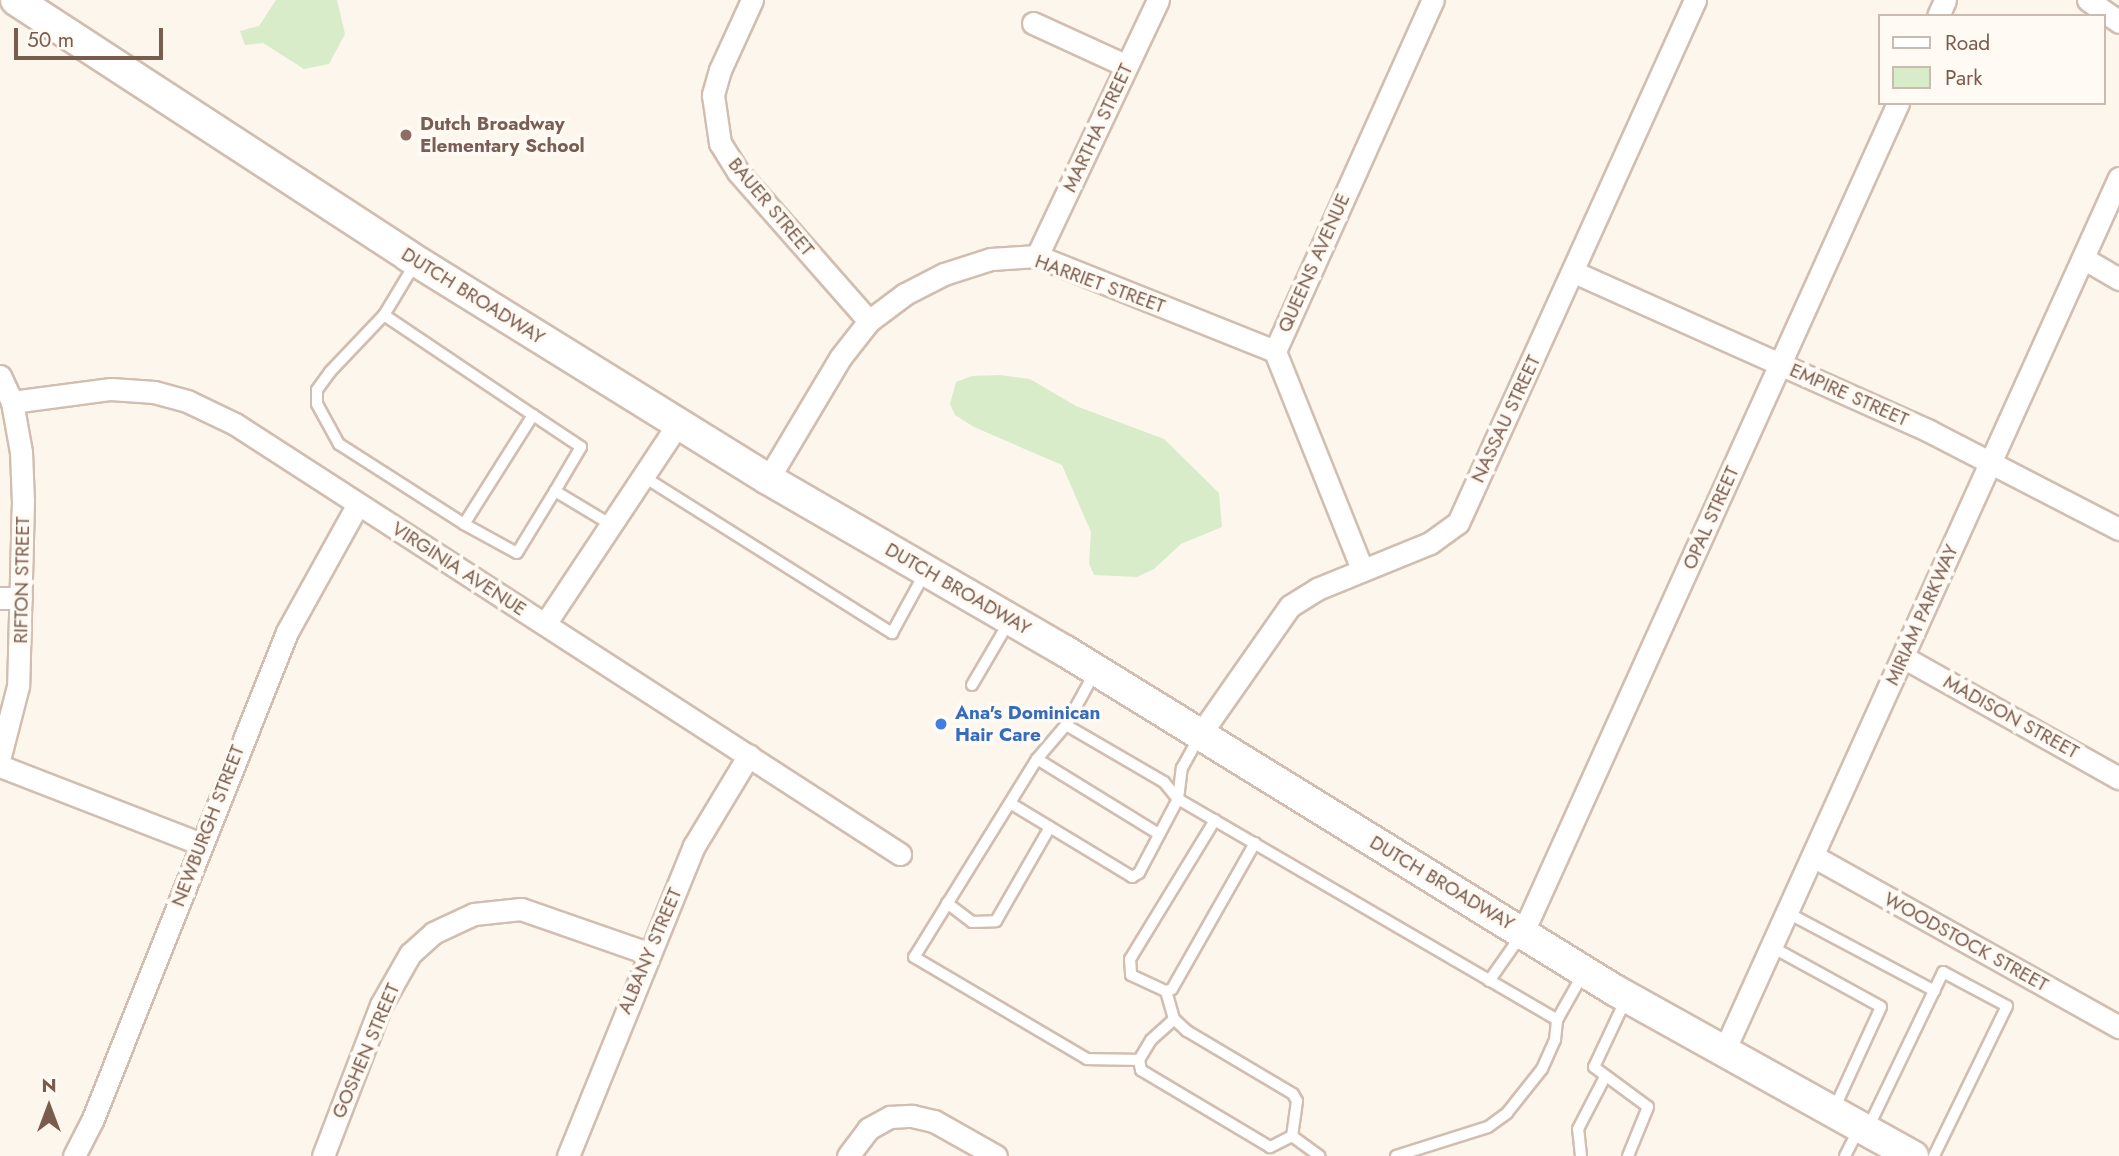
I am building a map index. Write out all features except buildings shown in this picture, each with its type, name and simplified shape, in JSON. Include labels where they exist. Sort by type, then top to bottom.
[{"type":"main road","name":"DUTCH BROADWAY","points":[[16,0],[416,261],[768,479],[1201,733],[1627,997],[1913,1156]]},
{"type":"street","name":"BAUER STREET","points":[[752,0],[720,70],[713,95],[720,143],[738,172],[869,321]]},
{"type":"street","name":"MARTHA STREET","points":[[1037,256],[1158,0]]},
{"type":"street","name":"QUEENS AVENUE","points":[[1362,569],[1275,351],[1433,0]]},
{"type":"street","name":"NASSAU STREET","points":[[1201,733],[1290,606],[1362,569],[1430,543],[1458,523],[1695,0]]},
{"type":"street","points":[[2088,0],[2119,22]]},
{"type":"street","points":[[1033,23],[1127,65]]},
{"type":"street","name":"OPAL STREET","points":[[1522,932],[1897,105]]},
{"type":"street","name":"MIRIAM PARKWAY","points":[[1724,1051],[2119,178]]},
{"type":"street","name":"HARRIET STREET","points":[[768,479],[840,358],[869,321],[905,294],[944,274],[991,259],[1037,256],[1275,351]]},
{"type":"street","points":[[2083,258],[2119,279]]},
{"type":"street","name":"EMPIRE STREET","points":[[1574,272],[1781,364],[1991,462],[2119,528]]},
{"type":"street","points":[[0,376],[12,402]]},
{"type":"street","name":"VIRGINIA AVENUE","points":[[12,402],[111,389],[187,401],[234,424],[900,854]]},
{"type":"street","name":"RIFTON STREET","points":[[0,756],[18,685],[11,598],[21,452],[12,402]]},
{"type":"street","points":[[545,624],[640,475],[678,424]]},
{"type":"street","name":"NEWBURGH STREET","points":[[74,1156],[92,1121],[287,632],[358,504]]},
{"type":"street","name":"MADISON STREET","points":[[1903,657],[2119,778]]},
{"type":"street","name":"ALBANY STREET","points":[[568,1156],[647,953],[694,846],[749,755]]},
{"type":"street","points":[[0,766],[201,844]]},
{"type":"street","name":"WOODSTOCK STREET","points":[[1813,856],[2119,1027]]},
{"type":"street","name":"GOSHEN STREET","points":[[323,1156],[381,1006],[410,954],[433,933],[474,914],[521,909],[647,953]]},
{"type":"street","points":[[848,1156],[868,1129],[890,1117],[912,1116],[934,1121],[996,1156]]},
{"type":"lane","points":[[384,315],[581,447],[517,553],[464,524],[340,444],[320,416],[317,390],[365,330],[384,315],[416,261]]},
{"type":"lane","points":[[464,524],[533,415]]},
{"type":"lane","points":[[640,475],[892,633],[926,571]]},
{"type":"lane","points":[[555,491],[610,524]]},
{"type":"lane","points":[[972,685],[1010,619]]},
{"type":"lane","points":[[1096,670],[1066,725],[1037,758],[914,957],[1087,1059],[1139,1060]]},
{"type":"lane","points":[[1066,725],[1164,782],[1178,799],[1557,1020]]},
{"type":"lane","points":[[1010,803],[1132,877],[1139,873],[1178,799],[1182,768],[1201,733]]},
{"type":"lane","points":[[1037,758],[1159,834]]},
{"type":"lane","points":[[1215,820],[1130,959],[1131,975],[1166,991],[1172,989],[1255,844]]},
{"type":"lane","points":[[947,903],[972,922],[996,922],[1050,827]]},
{"type":"lane","points":[[1788,912],[1935,990]]},
{"type":"lane","points":[[1489,981],[1522,932]]},
{"type":"lane","points":[[1772,947],[1881,1007],[1833,1112]]},
{"type":"lane","points":[[1396,1156],[1488,1127],[1507,1113],[1542,1069],[1555,1040],[1557,1020],[1584,971]]},
{"type":"lane","points":[[1845,1156],[1863,1129],[1943,972],[2007,1006],[1934,1156]]},
{"type":"lane","points":[[1166,991],[1174,1019],[1187,1031],[1293,1094],[1297,1101],[1292,1136]]},
{"type":"lane","points":[[1627,997],[1594,1061],[1594,1067],[1648,1107],[1628,1156]]},
{"type":"lane","points":[[1174,1019],[1151,1040],[1139,1060],[1141,1070],[1270,1147],[1292,1136]]},
{"type":"lane","points":[[1581,1156],[1578,1129],[1605,1077]]},
{"type":"lane","points":[[1292,1136],[1320,1156]]},
{"type":"green space","points":[[276,0],[337,0],[345,34],[329,64],[304,69],[263,43],[245,45],[240,31],[259,26]]},
{"type":"green space","points":[[999,375],[1030,379],[1076,406],[1164,439],[1219,493],[1222,527],[1181,544],[1154,569],[1137,577],[1094,575],[1089,563],[1091,532],[1062,465],[974,427],[955,415],[950,404],[956,382],[972,376]]},
{"type":"place","name":"Dutch Broadway Elementary School","points":[[406,135]]},
{"type":"place","name":"Ana's Dominican Hair Care","points":[[941,724]]}]
